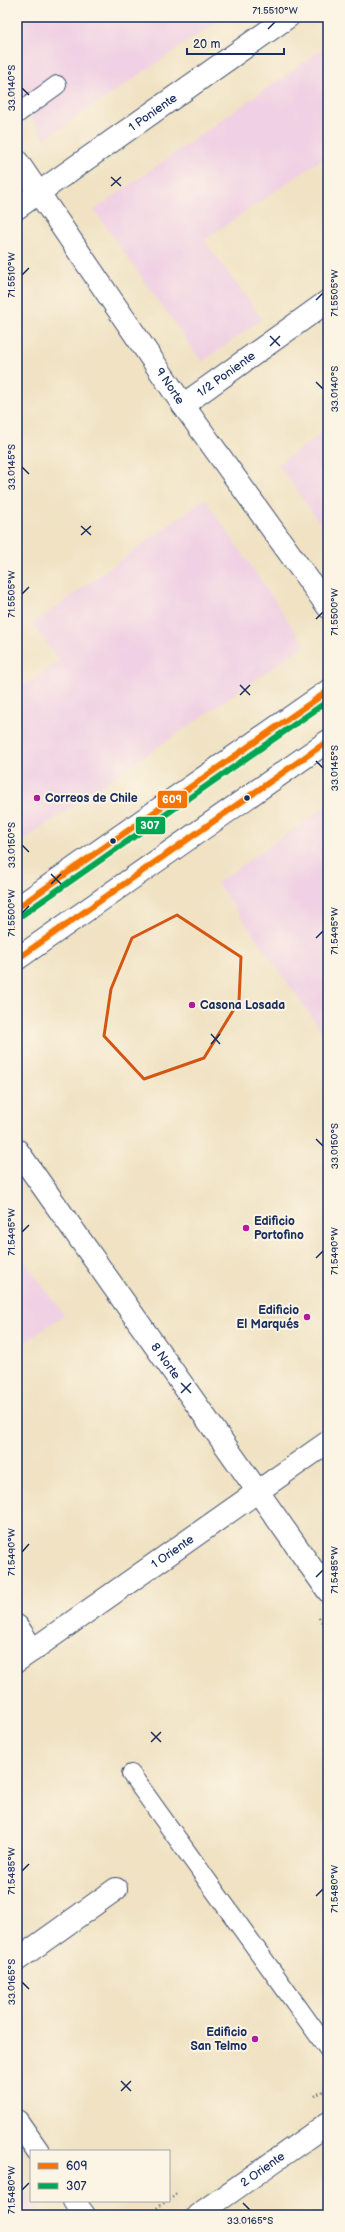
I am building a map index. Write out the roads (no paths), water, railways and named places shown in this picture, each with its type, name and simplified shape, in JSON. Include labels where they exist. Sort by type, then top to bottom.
[{"type":"street","name":"1 Poniente","points":[[17,208],[288,17]]},
{"type":"street","name":"9 Norte","points":[[17,161],[183,405],[328,607]]},
{"type":"street","name":"1/2 Poniente","points":[[183,405],[328,301]]},
{"type":"street","points":[[17,908],[328,691]]},
{"type":"street","points":[[17,959],[328,741]]},
{"type":"street","name":"8 Norte","points":[[17,1150],[328,1591]]},
{"type":"street","name":"1 Oriente","points":[[25,1655],[328,1442]]},
{"type":"street","points":[[17,1626],[25,1655]]},
{"type":"street","points":[[17,1960],[116,1889]]},
{"type":"street","points":[[17,2121],[37,2150]]},
{"type":"street","name":"2 Oriente","points":[[198,2215],[328,2123]]},
{"type":"street","points":[[75,2202],[84,2215]]},
{"type":"lane","points":[[17,114],[57,85]]},
{"type":"lane","points":[[131,1774],[328,2049]]},
{"type":"place","name":"Correos de Chile","points":[[37,798]]},
{"type":"place","name":"Casona Losada","points":[[192,1005]]},
{"type":"place","name":"Edificio Portofino","points":[[246,1228]]},
{"type":"place","name":"Edificio El Marqués","points":[[307,1317]]},
{"type":"place","name":"Edificio San Telmo","points":[[255,2039]]}]
